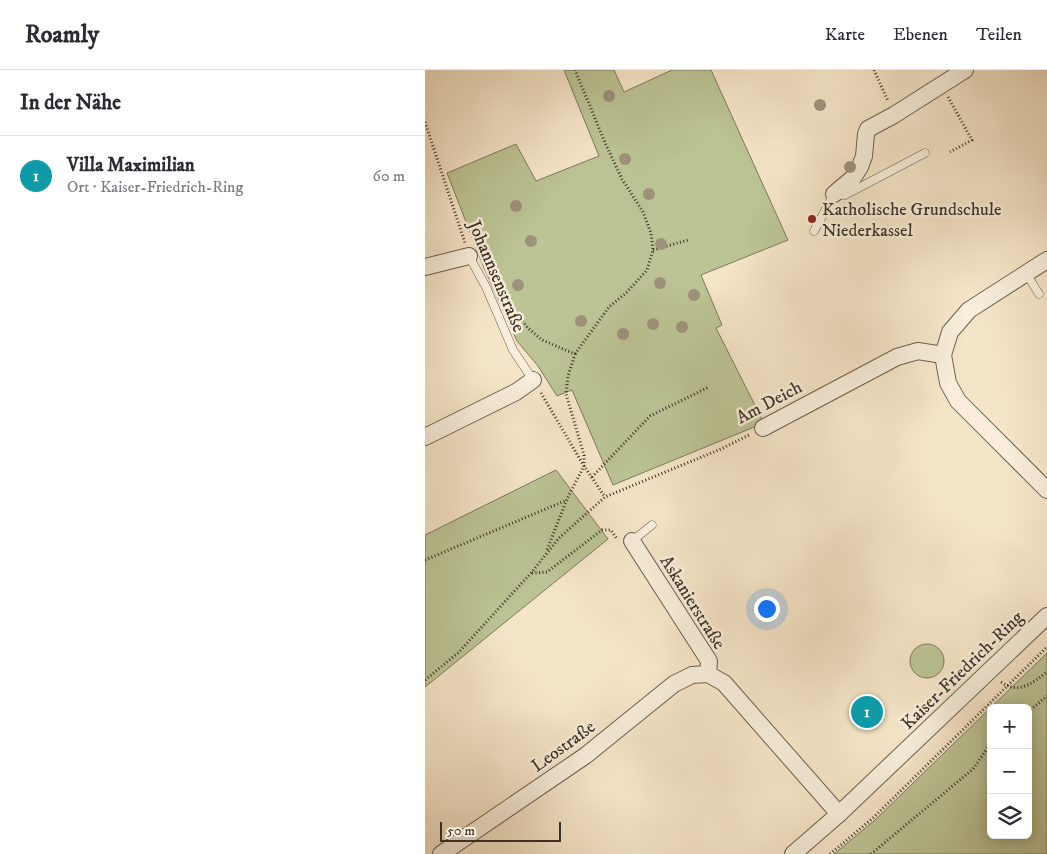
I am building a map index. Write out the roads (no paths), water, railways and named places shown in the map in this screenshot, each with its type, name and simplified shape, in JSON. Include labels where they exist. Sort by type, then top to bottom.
[{"type":"street","points":[[834,194],[853,178],[860,167],[864,156],[868,129],[895,115],[965,70]]},
{"type":"street","points":[[425,267],[469,256]]},
{"type":"street","points":[[1047,260],[969,310],[950,332],[943,355],[948,384],[959,401],[1047,490]]},
{"type":"street","name":"Am Deich","points":[[763,428],[897,357],[919,351],[943,355]]},
{"type":"street","points":[[425,437],[516,392],[533,380]]},
{"type":"street","name":"Askanierstraße","points":[[631,541],[709,661],[708,674],[724,683],[839,814]]},
{"type":"street","name":"Kaiser-Friedrich-Ring","points":[[793,854],[839,814],[1047,616]]},
{"type":"street","name":"Leostraße","points":[[441,854],[585,756],[674,684],[692,675],[708,674]]},
{"type":"lane","points":[[814,231],[834,194],[845,196],[925,154]]},
{"type":"lane","name":"Johannsenstraße","points":[[469,256],[486,287],[513,350],[533,380]]},
{"type":"lane","points":[[1026,273],[1039,294]]},
{"type":"lane","points":[[631,541],[652,525]]},
{"type":"place","name":"Katholische Grundschule Niederkassel","points":[[812,219]]},
{"type":"place","name":"Villa Maximilian","points":[[867,712]]}]
